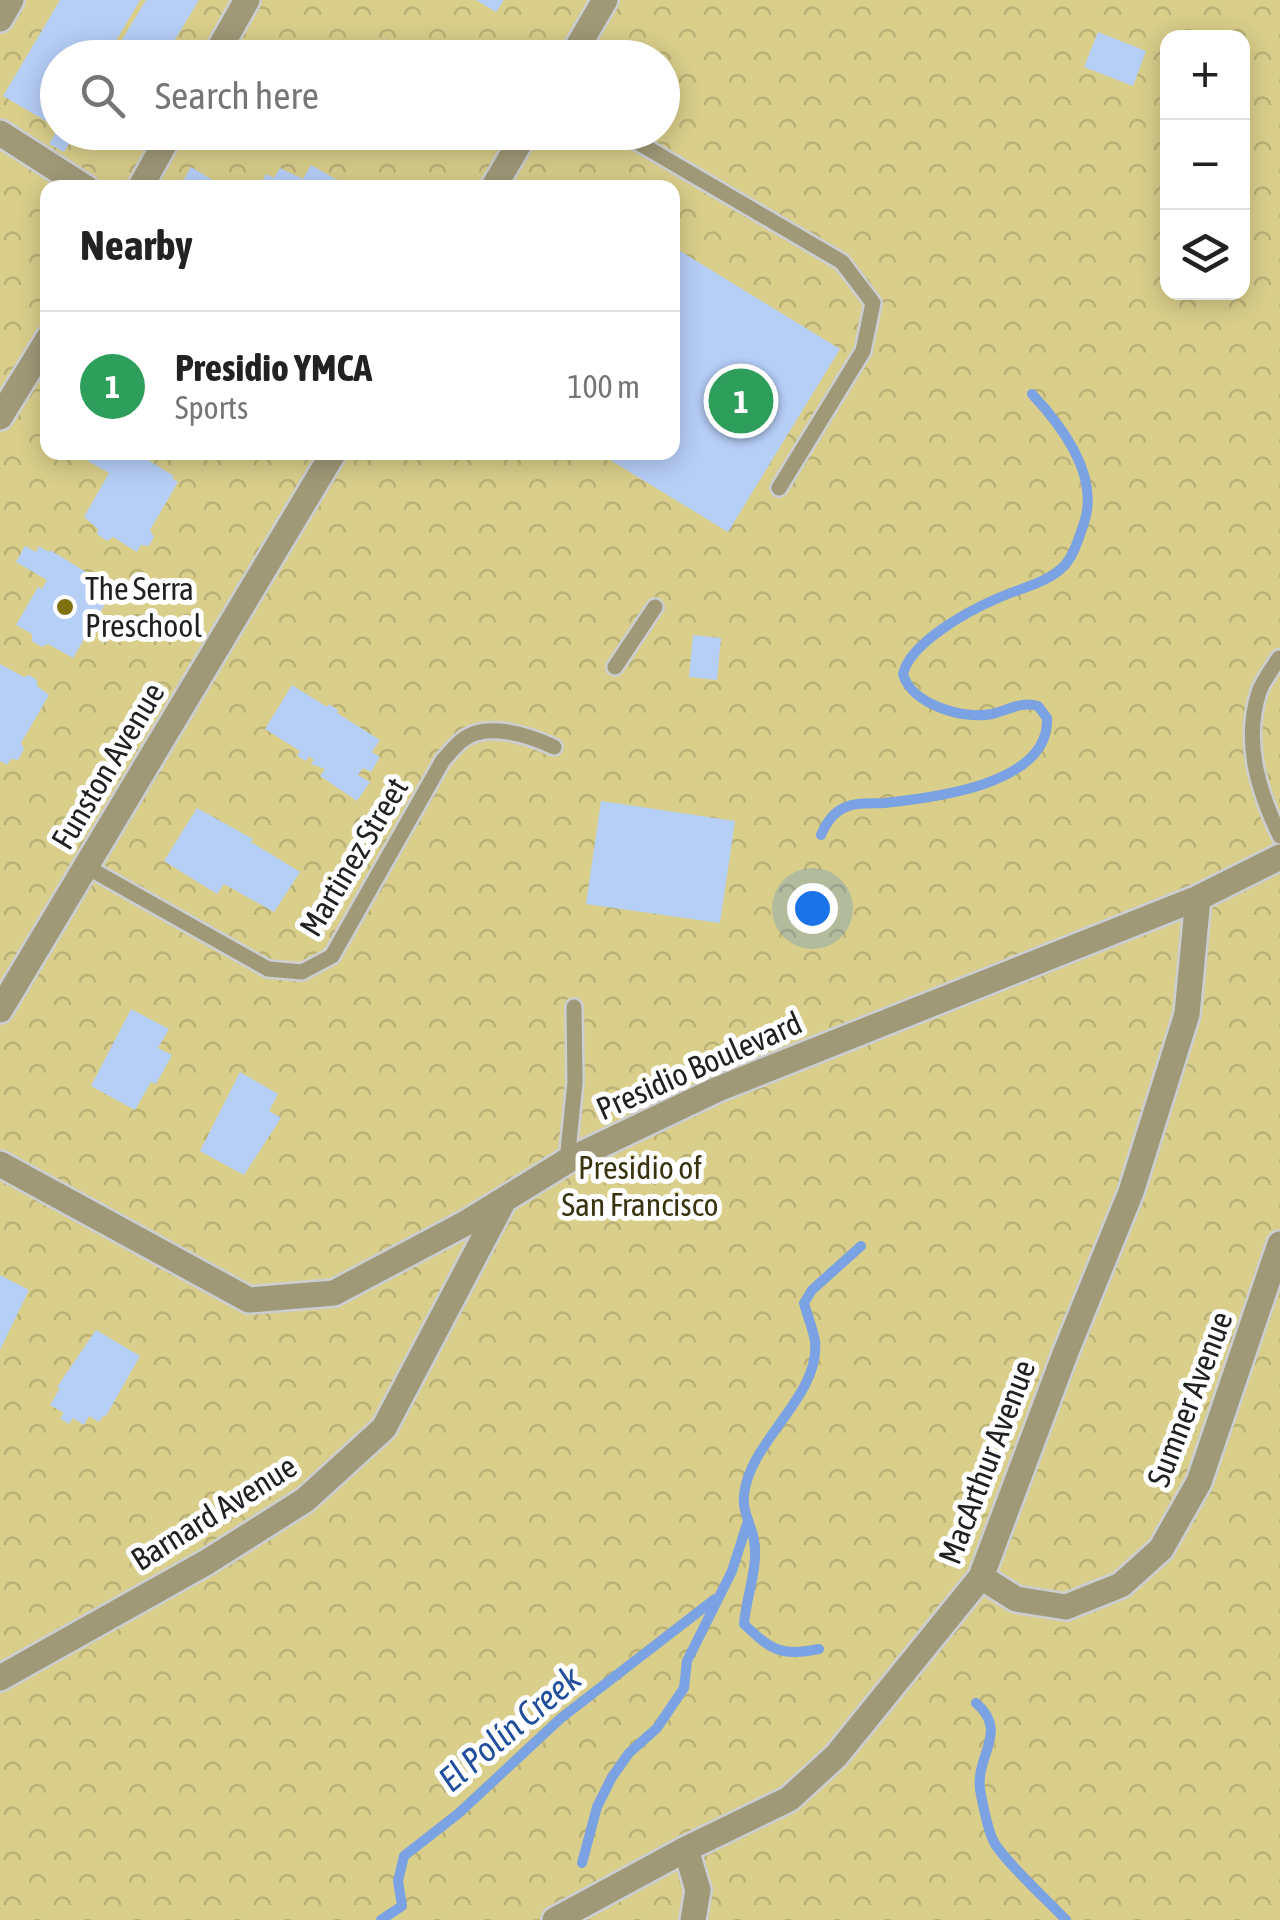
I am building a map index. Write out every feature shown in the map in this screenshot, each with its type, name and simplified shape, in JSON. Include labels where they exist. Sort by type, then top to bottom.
[{"type":"street","points":[[0,19],[11,0]]},
{"type":"street","points":[[224,40],[247,0]]},
{"type":"street","points":[[582,40],[605,0]]},
{"type":"street","points":[[0,133],[73,180]]},
{"type":"street","points":[[144,180],[161,150]]},
{"type":"street","points":[[499,180],[516,150]]},
{"type":"street","points":[[0,417],[40,353]]},
{"type":"street","name":"Funston Avenue","points":[[0,1010],[329,460]]},
{"type":"street","name":"Presidio Boulevard","points":[[0,1164],[249,1300],[334,1293],[567,1161],[718,1089],[1198,898],[1280,858]]},
{"type":"street","name":"MacArthur Avenue","points":[[555,1920],[686,1848],[789,1799],[819,1773],[982,1577],[1064,1354],[1136,1174],[1187,1014],[1198,898]]},
{"type":"street","name":"Barnard Avenue","points":[[0,1678],[207,1562],[305,1500],[384,1428],[504,1200]]},
{"type":"street","name":"Sumner Avenue","points":[[982,1577],[1016,1599],[1066,1607],[1121,1585],[1161,1549],[1199,1482],[1280,1244]]},
{"type":"street","points":[[686,1848],[698,1890],[693,1920]]},
{"type":"lane","points":[[651,150],[842,262],[874,303],[863,350],[779,488]]},
{"type":"lane","points":[[616,667],[654,607]]},
{"type":"lane","points":[[1280,658],[1260,690],[1251,744],[1263,802],[1280,836]]},
{"type":"lane","name":"Martinez Street","points":[[86,866],[268,969],[302,972],[332,956],[444,760],[462,738],[490,730],[520,734],[554,747]]},
{"type":"lane","points":[[567,1161],[575,1082],[574,1008]]},
{"type":"green space","name":"Presidio of San Francisco","points":[[0,0],[1280,0],[1280,1920],[0,1920]]},
{"type":"building","points":[[60,0],[140,0],[117,40],[40,40],[40,118],[3,96]]},
{"type":"building","points":[[146,0],[199,0],[175,40],[122,40]]},
{"type":"building","points":[[476,0],[504,0],[496,12]]},
{"type":"building","points":[[1098,32],[1146,51],[1133,86],[1084,67]]},
{"type":"building","points":[[311,165],[337,180],[263,180],[266,174],[274,178],[280,168],[303,179]]},
{"type":"building","points":[[191,167],[213,180],[184,180]]},
{"type":"building","points":[[680,251],[840,349],[728,532],[610,460],[680,460]]},
{"type":"building","points":[[86,460],[148,460],[178,482],[150,530],[154,537],[149,546],[141,545],[137,552],[113,537],[107,541],[84,517],[109,473]]},
{"type":"building","name":"The Serra Preschool","points":[[25,546],[36,552],[39,546],[50,550],[114,589],[73,658],[48,644],[42,647],[32,641],[32,634],[16,625],[38,587],[42,589],[47,580],[16,562]]},
{"type":"building","points":[[693,635],[721,638],[717,680],[689,677]]},
{"type":"building","points":[[0,664],[37,680],[37,686],[49,695],[21,743],[24,749],[18,760],[11,759],[7,765],[0,761]]},
{"type":"building","points":[[292,685],[327,707],[329,704],[380,740],[372,752],[380,757],[371,772],[363,768],[358,775],[370,782],[357,801],[320,776],[325,769],[311,764],[314,760],[309,756],[306,761],[297,756],[300,751],[265,729]]},
{"type":"building","points":[[601,801],[735,821],[720,923],[586,904]]},
{"type":"building","points":[[197,808],[253,839],[251,842],[300,872],[274,912],[224,884],[217,894],[164,861]]},
{"type":"building","points":[[131,1009],[169,1029],[158,1048],[172,1055],[135,1110],[91,1086]]},
{"type":"building","points":[[240,1072],[278,1094],[269,1111],[281,1118],[244,1175],[200,1151]]},
{"type":"building","points":[[0,1275],[29,1290],[0,1350]]},
{"type":"building","points":[[96,1330],[140,1356],[106,1416],[99,1422],[89,1416],[84,1425],[73,1418],[69,1424],[60,1418],[64,1413],[50,1405],[60,1388],[57,1387]]},
{"type":"waterway","name":"El Polín Creek","points":[[821,835],[834,815],[850,805],[930,797],[985,784],[1030,759],[1043,741],[1047,718],[1038,706],[1020,705],[980,715],[953,712],[916,694],[903,674],[917,651],[942,629],[984,604],[1050,577],[1065,565],[1074,550],[1088,505],[1087,488],[1066,436],[1032,394]]},
{"type":"waterway","name":"El Polín Creek","points":[[819,1649],[777,1649],[744,1624],[755,1550],[744,1495],[758,1456],[796,1400],[814,1361],[815,1341],[804,1303],[812,1290],[861,1246]]},
{"type":"waterway","name":"El Polín Creek","points":[[582,1863],[597,1807],[612,1777],[629,1753],[657,1728],[684,1688],[687,1661],[732,1571],[747,1524]]},
{"type":"waterway","name":"El Polín Creek","points":[[381,1920],[402,1906],[398,1881],[404,1856],[459,1813],[561,1718],[715,1599]]},
{"type":"waterway","name":"El Polín Creek","points":[[976,1703],[990,1725],[980,1781],[991,1835],[1005,1857],[1066,1920]]},
{"type":"place","name":"Presidio YMCA","points":[[741,401]]},
{"type":"place","name":"The Serra Preschool","points":[[65,607]]}]
